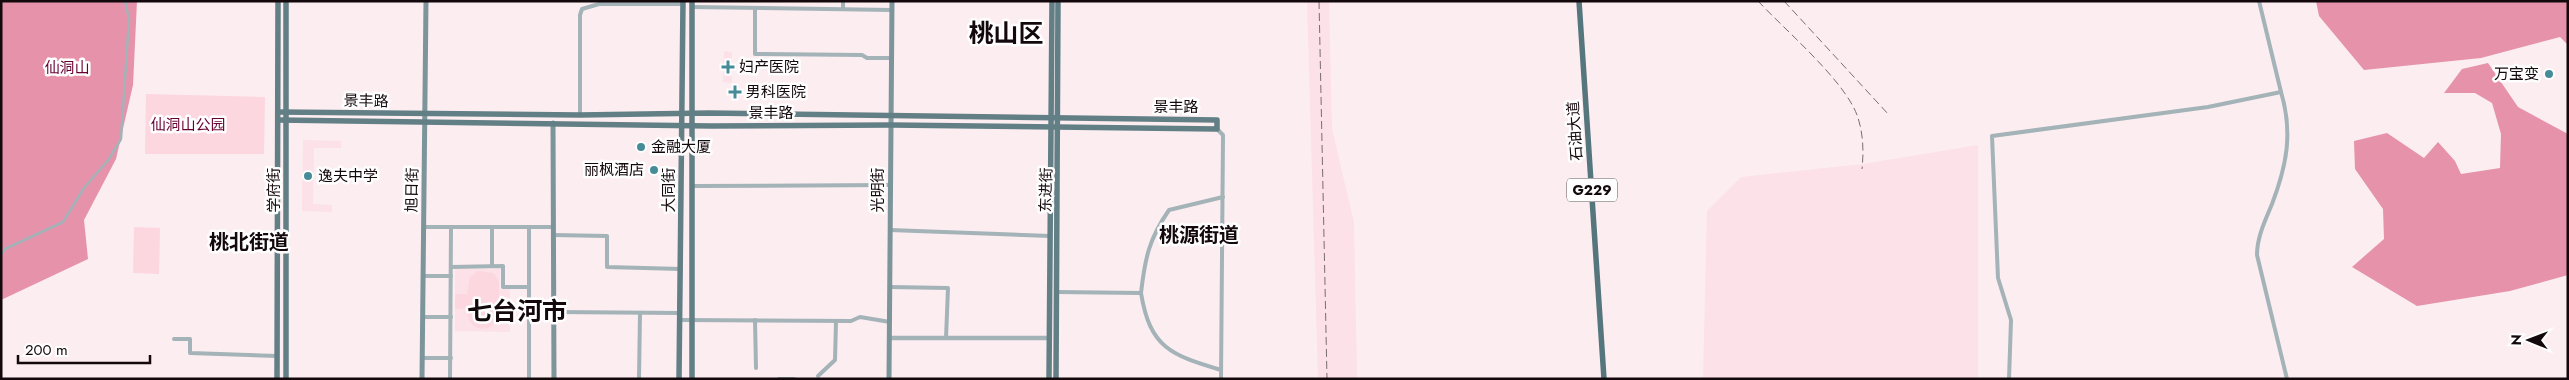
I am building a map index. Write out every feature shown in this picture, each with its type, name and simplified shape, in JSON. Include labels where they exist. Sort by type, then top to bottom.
[{"type":"highway","name":"石油大道","points":[[1578,1],[1604,379]]},
{"type":"main road","name":"学府街","points":[[277,379],[278,1]]},
{"type":"main road","name":"学府街","points":[[286,1],[286,379]]},
{"type":"main road","name":"旭日街","points":[[422,379],[426,1]]},
{"type":"main road","name":"光明街","points":[[889,379],[892,1]]},
{"type":"main road","name":"东进街","points":[[1049,379],[1052,1]]},
{"type":"main road","name":"东进街","points":[[1056,379],[1059,127],[1058,1]]},
{"type":"main road","name":"大同街","points":[[679,379],[682,269],[683,2]]},
{"type":"main road","name":"大同街","points":[[692,4],[692,379]]},
{"type":"main road","name":"景丰路","points":[[278,112],[580,115],[692,113],[1217,120],[1217,129],[891,125],[692,126],[278,120]]},
{"type":"main road","points":[[553,123],[554,379]]},
{"type":"street","points":[[1,256],[5,249],[63,222],[84,188],[109,159],[121,138],[129,19],[125,1]]},
{"type":"street","points":[[776,1],[776,8]]},
{"type":"street","points":[[844,1],[844,9]]},
{"type":"street","points":[[2259,1],[2289,125],[2288,139],[2277,190],[2259,236],[2257,255],[2287,379]]},
{"type":"street","points":[[580,115],[580,15],[582,9],[599,4],[683,2]]},
{"type":"street","points":[[692,4],[755,8],[892,10]]},
{"type":"street","points":[[755,8],[755,54],[862,55],[867,58],[892,58]]},
{"type":"street","points":[[2009,379],[2011,320],[1998,278],[1992,136],[2208,107],[2281,92]]},
{"type":"street","points":[[1217,129],[1223,135],[1221,379]]},
{"type":"street","points":[[692,186],[891,185]]},
{"type":"street","points":[[1221,370],[1181,358],[1157,339],[1148,324],[1141,292],[1150,241],[1169,210],[1223,197]]},
{"type":"street","points":[[424,227],[553,227]]},
{"type":"street","points":[[450,379],[451,227]]},
{"type":"street","points":[[492,227],[492,266]]},
{"type":"street","points":[[529,227],[529,379]]},
{"type":"street","points":[[890,230],[1050,236]]},
{"type":"street","points":[[553,234],[607,236],[607,267],[682,269]]},
{"type":"street","points":[[451,266],[503,266],[503,287],[529,287]]},
{"type":"street","points":[[424,276],[451,276]]},
{"type":"street","points":[[890,287],[948,288],[946,338]]},
{"type":"street","points":[[1056,292],[1141,292]]},
{"type":"street","points":[[554,312],[640,313],[680,316],[692,319],[851,321],[860,317],[890,322]]},
{"type":"street","points":[[639,379],[640,313]]},
{"type":"street","points":[[423,317],[451,317]]},
{"type":"street","points":[[755,320],[756,368]]},
{"type":"street","points":[[818,376],[835,360],[836,321]]},
{"type":"street","points":[[890,338],[1049,338]]},
{"type":"street","points":[[174,339],[190,339],[190,353],[278,356]]},
{"type":"street","points":[[422,358],[450,358]]},
{"type":"street","points":[[778,379],[794,379]]},
{"type":"shaded area","points":[[1307,1],[1329,1],[1332,129],[1354,223],[1357,379],[1318,379]]},
{"type":"shaded area","name":"妇产医院","points":[[724,51],[732,52],[732,83],[723,82]]},
{"type":"shaded area","name":"逸夫中学","points":[[303,140],[341,141],[341,148],[314,148],[313,204],[332,205],[332,212],[302,211]]},
{"type":"shaded area","points":[[1978,145],[1978,379],[1703,379],[1707,211],[1741,177],[1863,164]]},
{"type":"shaded area","points":[[455,269],[500,269],[500,289],[510,289],[510,332],[455,331]]},
{"type":"green space","name":"仙洞山","points":[[1,1],[137,1],[133,85],[116,159],[84,220],[88,259],[1,300]]},
{"type":"green space","points":[[2316,1],[2568,1],[2568,45],[2560,37],[2481,58],[2364,70],[2319,16]]},
{"type":"green space","points":[[2488,63],[2518,107],[2568,134],[2568,275],[2510,291],[2417,306],[2352,267],[2384,239],[2383,209],[2355,169],[2354,141],[2387,133],[2424,158],[2438,142],[2455,161],[2461,174],[2500,168],[2501,134],[2492,103],[2475,93],[2444,93],[2462,69]]},
{"type":"green space","name":"仙洞山公园","points":[[146,94],[265,97],[264,154],[145,154]]},
{"type":"green space","points":[[134,227],[160,228],[159,274],[133,273]]},
{"type":"green space","points":[[478,271],[493,273],[499,281],[499,318],[494,324],[484,329],[474,326],[470,322],[467,309],[455,309],[455,294],[467,294],[470,277]]},
{"type":"railway","points":[[1319,1],[1327,379]]},
{"type":"railway","points":[[1758,1],[1827,71],[1850,101],[1861,128],[1863,148],[1862,169]]},
{"type":"railway","points":[[1784,1],[1889,115]]},
{"type":"place","name":"妇产医院","points":[[728,67]]},
{"type":"place","name":"万宝变","points":[[2549,74]]},
{"type":"place","name":"男科医院","points":[[735,92]]},
{"type":"place","name":"金融大厦","points":[[641,147]]},
{"type":"place","name":"丽枫酒店","points":[[654,170]]},
{"type":"place","name":"逸夫中学","points":[[308,176]]},
{"type":"district","name":"桃山区","points":[[1006,33]]},
{"type":"district","name":"桃源街道","points":[[1199,235]]},
{"type":"district","name":"桃北街道","points":[[249,242]]},
{"type":"district","name":"七台河市","points":[[517,311]]}]
